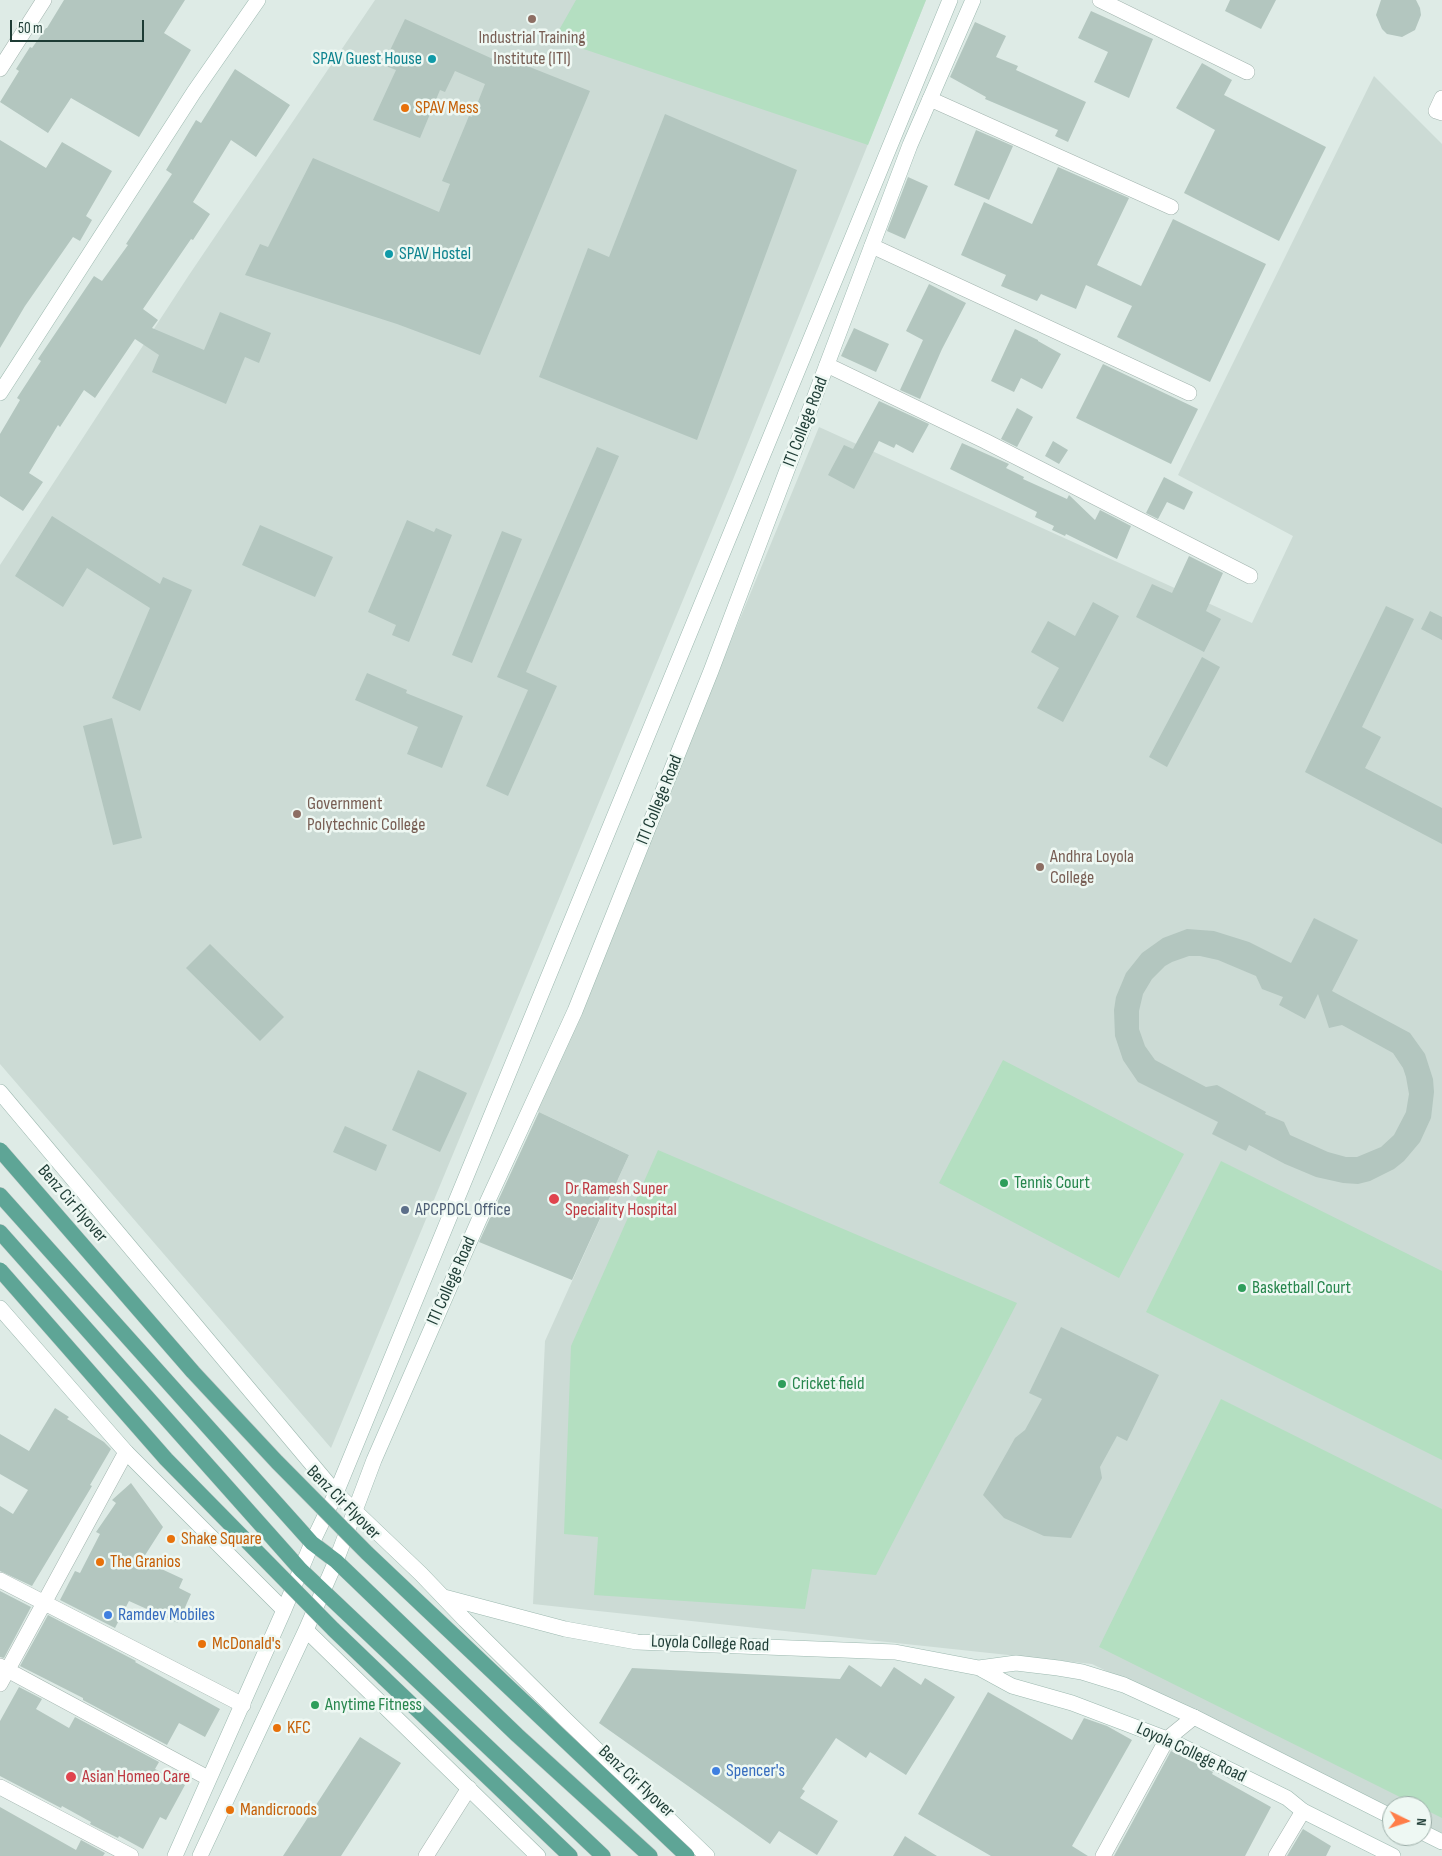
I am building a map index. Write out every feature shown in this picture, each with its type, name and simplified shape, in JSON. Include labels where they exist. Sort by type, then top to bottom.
[{"type":"main road","name":"Benz Cir Flyover","points":[[0,1150],[193,1372],[277,1462],[366,1553],[687,1856]]},
{"type":"main road","points":[[0,1195],[312,1543],[336,1561],[517,1735],[650,1856]]},
{"type":"main road","points":[[0,1232],[301,1570],[603,1856]]},
{"type":"main road","points":[[0,1270],[166,1459],[326,1622],[570,1856]]},
{"type":"street","points":[[0,393],[194,92],[258,0]]},
{"type":"street","name":"ITI College Road","points":[[175,1856],[208,1778],[243,1705],[312,1543],[336,1493],[950,0]]},
{"type":"street","name":"ITI College Road","points":[[200,1856],[306,1630],[336,1561],[374,1460],[479,1220],[575,1011],[712,671],[910,145],[973,0]]},
{"type":"street","points":[[1100,0],[1247,72]]},
{"type":"street","points":[[0,69],[38,2]]},
{"type":"street","points":[[1442,98],[1436,111],[1442,113]]},
{"type":"street","points":[[930,99],[1171,207]]},
{"type":"street","points":[[872,246],[1189,393]]},
{"type":"street","points":[[827,365],[985,441],[1250,576]]},
{"type":"street","points":[[0,1092],[336,1493],[707,1856]]},
{"type":"street","points":[[0,1308],[126,1452],[284,1610]]},
{"type":"street","points":[[0,1684],[4,1668],[44,1603],[126,1452]]},
{"type":"street","points":[[0,1580],[243,1705]]},
{"type":"street","name":"Loyola College Road","points":[[444,1598],[565,1628],[637,1642],[895,1652],[980,1668],[1016,1663],[1082,1672],[1124,1685],[1194,1717],[1382,1812]]},
{"type":"street","points":[[306,1630],[538,1856]]},
{"type":"street","points":[[4,1668],[208,1778]]},
{"type":"street","name":"Loyola College Road","points":[[980,1668],[1012,1686],[1072,1703],[1167,1739],[1287,1798],[1303,1811],[1393,1856]]},
{"type":"street","points":[[1103,1856],[1167,1739],[1194,1717]]},
{"type":"street","points":[[0,1787],[131,1856]]},
{"type":"street","points":[[426,1856],[469,1788]]},
{"type":"street","points":[[1276,1856],[1303,1811]]},
{"type":"shaded area","name":"Government Polytechnic College","points":[[375,0],[926,0],[734,477],[331,1448],[0,1064],[0,565],[189,275]]},
{"type":"shaded area","name":"Andhra Loyola College","points":[[1374,76],[1442,144],[1442,1835],[1432,1830],[1432,1796],[1382,1796],[1382,1805],[1092,1664],[533,1604],[545,1341],[629,1155],[537,1111],[819,427],[1252,623],[1293,536],[1178,475]]},
{"type":"green space","points":[[576,0],[926,0],[868,145],[554,39]]},
{"type":"green space","points":[[1003,1060],[1184,1154],[1119,1278],[939,1183]]},
{"type":"green space","points":[[658,1150],[1017,1303],[876,1575],[812,1569],[805,1609],[594,1595],[598,1537],[564,1534],[571,1346]]},
{"type":"green space","points":[[1221,1161],[1442,1271],[1442,1460],[1146,1312]]},
{"type":"green space","points":[[1221,1399],[1442,1509],[1442,1818],[1432,1813],[1432,1796],[1398,1796],[1099,1647]]},
{"type":"building","points":[[64,0],[185,0],[164,33],[191,50],[139,137],[71,98],[48,133],[0,102],[19,71],[16,69],[30,47],[32,48],[47,28]]},
{"type":"building","points":[[1230,0],[1276,0],[1261,29],[1225,11]]},
{"type":"building","points":[[1381,0],[1416,0],[1421,15],[1415,30],[1402,37],[1387,34],[1382,29],[1376,15]]},
{"type":"building","points":[[1091,11],[1153,39],[1129,98],[1094,82],[1108,52],[1078,38]]},
{"type":"building","points":[[405,19],[495,60],[497,54],[590,91],[480,355],[397,324],[245,275],[260,244],[268,247],[313,158],[439,212],[450,184],[442,181],[469,116],[472,117],[485,84],[455,71],[445,92],[440,90],[420,138],[373,120],[396,70],[383,65]]},
{"type":"building","points":[[975,22],[1006,36],[996,57],[1018,66],[1016,70],[1086,102],[1068,142],[1055,136],[1058,130],[985,99],[986,97],[950,77]]},
{"type":"building","points":[[1202,63],[1232,80],[1224,95],[1326,147],[1279,241],[1184,193],[1215,130],[1176,108]]},
{"type":"building","points":[[235,69],[290,105],[256,157],[231,140],[193,202],[210,214],[143,309],[158,320],[152,328],[204,350],[220,312],[271,333],[259,363],[245,357],[226,404],[152,372],[159,355],[135,339],[95,398],[84,390],[60,427],[58,425],[29,473],[43,482],[23,511],[0,496],[0,434],[20,400],[17,398],[41,361],[38,359],[94,276],[102,281],[128,245],[126,244],[172,174],[166,170],[196,120],[201,123]]},
{"type":"building","points":[[665,114],[797,170],[697,440],[539,377],[588,248],[609,257]]},
{"type":"building","points":[[976,130],[1013,146],[989,200],[954,185]]},
{"type":"building","points":[[0,140],[46,168],[62,142],[112,171],[86,216],[92,220],[80,241],[73,237],[25,306],[0,348]]},
{"type":"building","points":[[1058,167],[1129,198],[1097,265],[1141,286],[1173,219],[1266,264],[1210,382],[1117,337],[1132,306],[1086,285],[1076,309],[1041,294],[1037,301],[1001,286],[1006,275],[961,255],[984,202],[1032,224]]},
{"type":"building","points":[[908,177],[928,186],[905,239],[887,231]]},
{"type":"building","points":[[929,284],[966,303],[942,349],[920,399],[900,390],[923,340],[906,331]]},
{"type":"building","points":[[854,328],[889,344],[876,372],[841,356]]},
{"type":"building","points":[[1015,329],[1061,354],[1042,389],[1021,378],[1014,392],[991,381]]},
{"type":"building","points":[[1103,364],[1198,409],[1171,464],[1076,418]]},
{"type":"building","points":[[879,401],[929,424],[913,453],[896,444],[894,448],[879,441],[854,489],[828,475],[844,445],[853,449]]},
{"type":"building","points":[[1017,408],[1033,417],[1017,447],[1001,439]]},
{"type":"building","points":[[1053,441],[1068,450],[1059,464],[1045,456]]},
{"type":"building","points":[[962,443],[1009,464],[1006,468],[1024,477],[1023,479],[1067,499],[1069,495],[1095,520],[1100,510],[1131,526],[1117,559],[1066,534],[1065,536],[1052,530],[1054,526],[1035,517],[1037,512],[950,469]]},
{"type":"building","points":[[597,447],[619,456],[526,672],[557,686],[508,796],[486,786],[528,690],[497,677]]},
{"type":"building","points":[[1164,477],[1193,492],[1184,510],[1167,502],[1158,519],[1146,513]]},
{"type":"building","points":[[52,516],[160,584],[163,577],[192,590],[140,711],[112,698],[150,608],[87,568],[63,607],[15,576]]},
{"type":"building","points":[[407,520],[434,532],[436,528],[452,535],[409,642],[392,635],[396,625],[368,612]]},
{"type":"building","points":[[260,525],[333,557],[315,597],[242,565]]},
{"type":"building","points":[[502,531],[522,539],[472,663],[452,655]]},
{"type":"building","points":[[1189,556],[1223,573],[1206,611],[1221,619],[1204,652],[1136,617],[1152,584],[1172,593]]},
{"type":"building","points":[[1093,602],[1119,616],[1063,722],[1037,708],[1059,668],[1031,652],[1048,621],[1075,636]]},
{"type":"building","points":[[1386,606],[1414,619],[1362,727],[1381,737],[1365,768],[1442,808],[1442,844],[1305,772]]},
{"type":"building","points":[[1430,611],[1442,617],[1442,640],[1421,629]]},
{"type":"building","points":[[1202,657],[1220,667],[1167,767],[1149,757]]},
{"type":"building","points":[[367,673],[407,690],[406,693],[463,716],[442,768],[407,754],[418,727],[355,700]]},
{"type":"building","points":[[112,718],[142,838],[113,845],[83,726]]},
{"type":"building","points":[[1314,918],[1358,940],[1332,991],[1410,1033],[1425,1054],[1433,1079],[1434,1092],[1431,1118],[1420,1142],[1404,1161],[1394,1169],[1370,1181],[1358,1184],[1343,1183],[1316,1177],[1285,1164],[1249,1145],[1246,1151],[1212,1134],[1218,1122],[1138,1082],[1123,1060],[1115,1036],[1114,1010],[1116,997],[1126,973],[1142,953],[1163,938],[1187,929],[1214,931],[1249,942],[1291,963]],"holes":[[[1189,956],[1200,956],[1218,960],[1256,976],[1262,989],[1283,997],[1279,1005],[1305,1019],[1318,994],[1329,1028],[1342,1025],[1393,1053],[1403,1068],[1409,1094],[1406,1112],[1394,1135],[1381,1147],[1357,1157],[1346,1157],[1328,1152],[1290,1135],[1284,1122],[1265,1114],[1266,1112],[1217,1085],[1206,1087],[1155,1060],[1145,1046],[1139,1029],[1139,1011],[1143,994],[1152,979],[1165,966]]]},
{"type":"building","points":[[210,944],[284,1017],[260,1041],[186,968]]},
{"type":"building","points":[[418,1070],[467,1093],[440,1152],[392,1130]]},
{"type":"building","name":"Dr Ramesh Super Speciality Hospital","points":[[539,1112],[629,1155],[572,1280],[479,1242]]},
{"type":"building","points":[[345,1126],[387,1145],[376,1171],[333,1152]]},
{"type":"building","points":[[1061,1327],[1159,1375],[1127,1441],[1117,1436],[1100,1467],[1102,1478],[1071,1538],[1044,1536],[1004,1518],[983,1495],[1015,1438],[1025,1430],[1042,1399],[1029,1393]]},
{"type":"building","points":[[55,1408],[69,1417],[67,1419],[104,1442],[111,1449],[90,1485],[92,1486],[32,1586],[0,1571],[0,1506],[13,1514],[28,1490],[0,1474],[0,1434],[29,1451]]},
{"type":"building","points":[[131,1483],[163,1527],[142,1560],[183,1579],[179,1588],[191,1594],[178,1623],[129,1601],[115,1628],[60,1600],[75,1571],[80,1573],[100,1534],[96,1532],[116,1503],[112,1500]]},
{"type":"building","points":[[0,1591],[31,1607],[4,1658],[0,1657]]},
{"type":"building","points":[[48,1615],[136,1661],[220,1709],[205,1737],[179,1723],[167,1745],[83,1700],[83,1698],[20,1666]]},
{"type":"building","points":[[849,1665],[881,1687],[894,1667],[921,1685],[925,1678],[955,1697],[906,1775],[870,1752],[866,1758],[836,1738],[802,1789],[805,1791],[800,1798],[838,1821],[817,1855],[779,1831],[770,1844],[599,1723],[632,1668],[840,1679]]},
{"type":"building","points":[[19,1687],[42,1699],[36,1709],[69,1728],[75,1717],[159,1762],[155,1769],[185,1785],[166,1820],[160,1817],[143,1849],[119,1836],[118,1838],[90,1824],[91,1822],[62,1806],[61,1808],[0,1776],[0,1721]]},
{"type":"building","points":[[988,1692],[1072,1740],[1084,1718],[1107,1726],[1132,1740],[1072,1846],[1088,1856],[991,1856],[918,1814]]},
{"type":"building","points":[[360,1737],[401,1763],[341,1856],[283,1856]]},
{"type":"building","points":[[1171,1751],[1213,1772],[1212,1774],[1271,1807],[1245,1856],[1114,1856]]},
{"type":"building","points":[[0,1807],[76,1850],[81,1840],[105,1853],[103,1856],[0,1856]]},
{"type":"building","points":[[1303,1829],[1331,1846],[1326,1856],[1287,1856]]},
{"type":"building","points":[[905,1836],[911,1840],[937,1856],[893,1856]]},
{"type":"place","name":"Industrial Training Institute (ITI)","points":[[532,19]]},
{"type":"place","name":"SPAV Guest House","points":[[432,59]]},
{"type":"place","name":"SPAV Mess","points":[[405,108]]},
{"type":"place","name":"SPAV Hostel","points":[[389,254]]},
{"type":"place","name":"Government Polytechnic College","points":[[297,814]]},
{"type":"place","name":"Andhra Loyola College","points":[[1040,867]]},
{"type":"place","name":"Tennis Court","points":[[1004,1183]]},
{"type":"place","name":"Dr Ramesh Super Speciality Hospital","points":[[554,1199]]},
{"type":"place","name":"APCPDCL Office","points":[[405,1210]]},
{"type":"place","name":"Basketball Court","points":[[1242,1288]]},
{"type":"place","name":"Cricket field","points":[[782,1384]]},
{"type":"place","name":"Shake Square","points":[[171,1539]]},
{"type":"place","name":"The Granios","points":[[100,1562]]},
{"type":"place","name":"Ramdev Mobiles","points":[[108,1615]]},
{"type":"place","name":"McDonald's","points":[[202,1644]]},
{"type":"place","name":"Anytime Fitness","points":[[315,1705]]},
{"type":"place","name":"KFC","points":[[277,1728]]},
{"type":"place","name":"Spencer's","points":[[716,1771]]},
{"type":"place","name":"Asian Homeo Care","points":[[71,1777]]},
{"type":"place","name":"Mandicroods","points":[[230,1810]]}]
